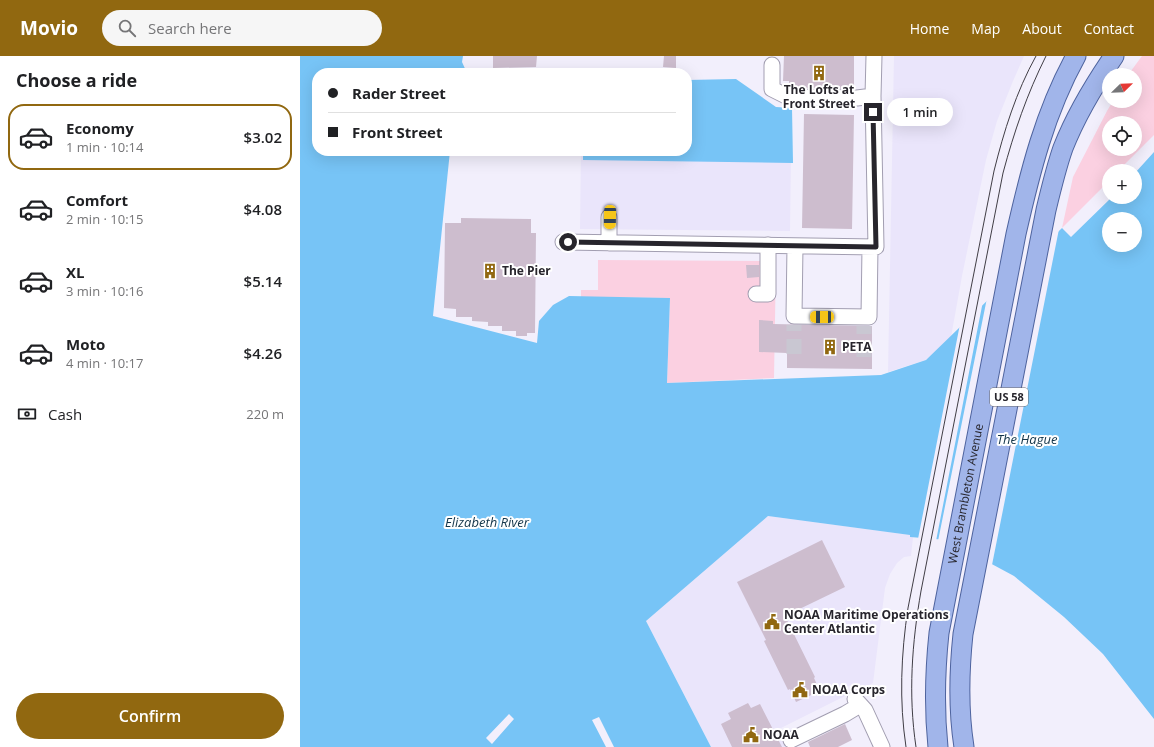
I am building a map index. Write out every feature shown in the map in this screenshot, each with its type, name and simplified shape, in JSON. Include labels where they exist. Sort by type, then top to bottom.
[{"type":"main road","name":"West Brambleton Avenue","points":[[938,747],[935,693],[942,614],[1016,234],[1037,150],[1051,107],[1076,56]]},
{"type":"main road","name":"West Brambleton Avenue","points":[[964,747],[959,692],[961,652],[966,618],[1040,236],[1064,147],[1078,115],[1114,56]]},
{"type":"street","points":[[795,246],[794,321],[864,321],[869,317],[873,247],[874,56]]},
{"type":"street","points":[[772,65],[772,89],[788,97],[857,98],[873,96]]},
{"type":"street","points":[[609,243],[610,217]]},
{"type":"street","points":[[562,242],[873,247]]},
{"type":"street","points":[[756,294],[768,294],[768,245]]},
{"type":"street","points":[[791,740],[845,714],[858,702],[865,710],[882,747]]},
{"type":"shaded area","points":[[894,56],[1024,56],[997,121],[986,160],[951,337],[926,360],[888,372]]},
{"type":"shaded area","points":[[1142,56],[1154,56],[1154,135],[1142,147],[1142,116],[1104,116],[1109,108],[1142,108],[1142,68],[1133,68]]},
{"type":"shaded area","points":[[1102,121],[1102,156],[1133,156],[1125,164],[1102,164],[1102,188],[1062,228],[1073,177]]},
{"type":"shaded area","points":[[692,152],[791,153],[790,231],[580,229],[581,156],[692,156]]},
{"type":"shaded area","points":[[598,260],[776,261],[774,378],[667,383],[670,298],[581,297],[581,290],[598,290]]},
{"type":"shaded area","points":[[768,516],[911,535],[913,537],[911,556],[904,557],[897,563],[890,574],[885,588],[873,683],[856,691],[853,684],[844,688],[847,695],[777,730],[785,747],[711,747],[646,621]]},
{"type":"water","name":"Elizabeth River","points":[[300,56],[463,56],[462,62],[465,68],[312,68],[312,156],[449,156],[433,316],[537,343],[539,321],[553,305],[569,296],[670,298],[667,383],[881,375],[926,360],[1062,228],[1071,237],[1105,204],[1142,204],[1142,165],[1154,152],[1154,719],[1103,654],[1064,617],[1014,576],[947,540],[910,537],[910,535],[768,516],[646,621],[711,747],[300,747]]},
{"type":"water","points":[[736,79],[776,107],[792,108],[793,163],[583,160],[583,156],[692,156],[692,80]]},
{"type":"pier","points":[[1059,229],[992,565],[946,542],[938,541],[987,298]]},
{"type":"pier","points":[[983,301],[936,541],[918,539],[960,324]]},
{"type":"pier","points":[[509,714],[514,719],[492,744],[486,738]]},
{"type":"pier","points":[[599,717],[614,747],[606,747],[592,720]]},
{"type":"building","points":[[493,56],[537,56],[536,67],[493,68]]},
{"type":"building","points":[[664,56],[676,56],[676,68],[663,67]]},
{"type":"building","name":"The Lofts at Front Street","points":[[784,56],[854,56],[854,89],[793,88],[793,84],[789,84],[789,81],[783,81]]},
{"type":"building","points":[[804,114],[854,115],[852,229],[802,228]]},
{"type":"building","name":"The Pier","points":[[461,218],[531,219],[531,233],[536,233],[535,333],[527,333],[527,336],[516,336],[516,331],[502,331],[502,326],[488,326],[488,322],[472,321],[472,317],[456,317],[456,309],[444,308],[445,223],[461,223]]},
{"type":"building","points":[[746,265],[759,265],[759,277],[747,278]]},
{"type":"building","name":"PETA","points":[[759,320],[773,321],[773,324],[872,326],[872,369],[787,368],[787,353],[759,352]]},
{"type":"building","name":"NOAA Maritime Operations Center Atlantic","points":[[822,540],[845,587],[785,616],[815,677],[814,678],[820,691],[796,702],[790,689],[788,690],[764,641],[766,640],[737,582]]},
{"type":"building","name":"NOAA","points":[[748,703],[751,708],[760,704],[782,747],[732,747],[721,724],[731,719],[728,713]]},
{"type":"building","points":[[845,724],[852,740],[838,747],[810,747],[808,742]]},
{"type":"tunnel","points":[[794,325],[794,354]]},
{"type":"tunnel","points":[[864,326],[864,357]]},
{"type":"tram line","points":[[906,747],[902,712],[902,660],[908,608],[994,171],[1011,112],[1022,84],[1036,56]]},
{"type":"tram line","points":[[916,747],[912,708],[912,669],[915,630],[921,591],[1003,173],[1022,113],[1046,56]]},
{"type":"place","name":"The Lofts at Front Street","points":[[819,73]]},
{"type":"place","name":"The Pier","points":[[490,271]]},
{"type":"place","name":"PETA","points":[[830,347]]},
{"type":"place","name":"NOAA Maritime Operations Center Atlantic","points":[[772,622]]},
{"type":"place","name":"NOAA Corps","points":[[800,690]]},
{"type":"place","name":"NOAA","points":[[751,735]]},
{"type":"route","points":[[568,242],[876,247],[873,112]]},
{"type":"water label","name":"The Hague","points":[[1027,439]]}]
